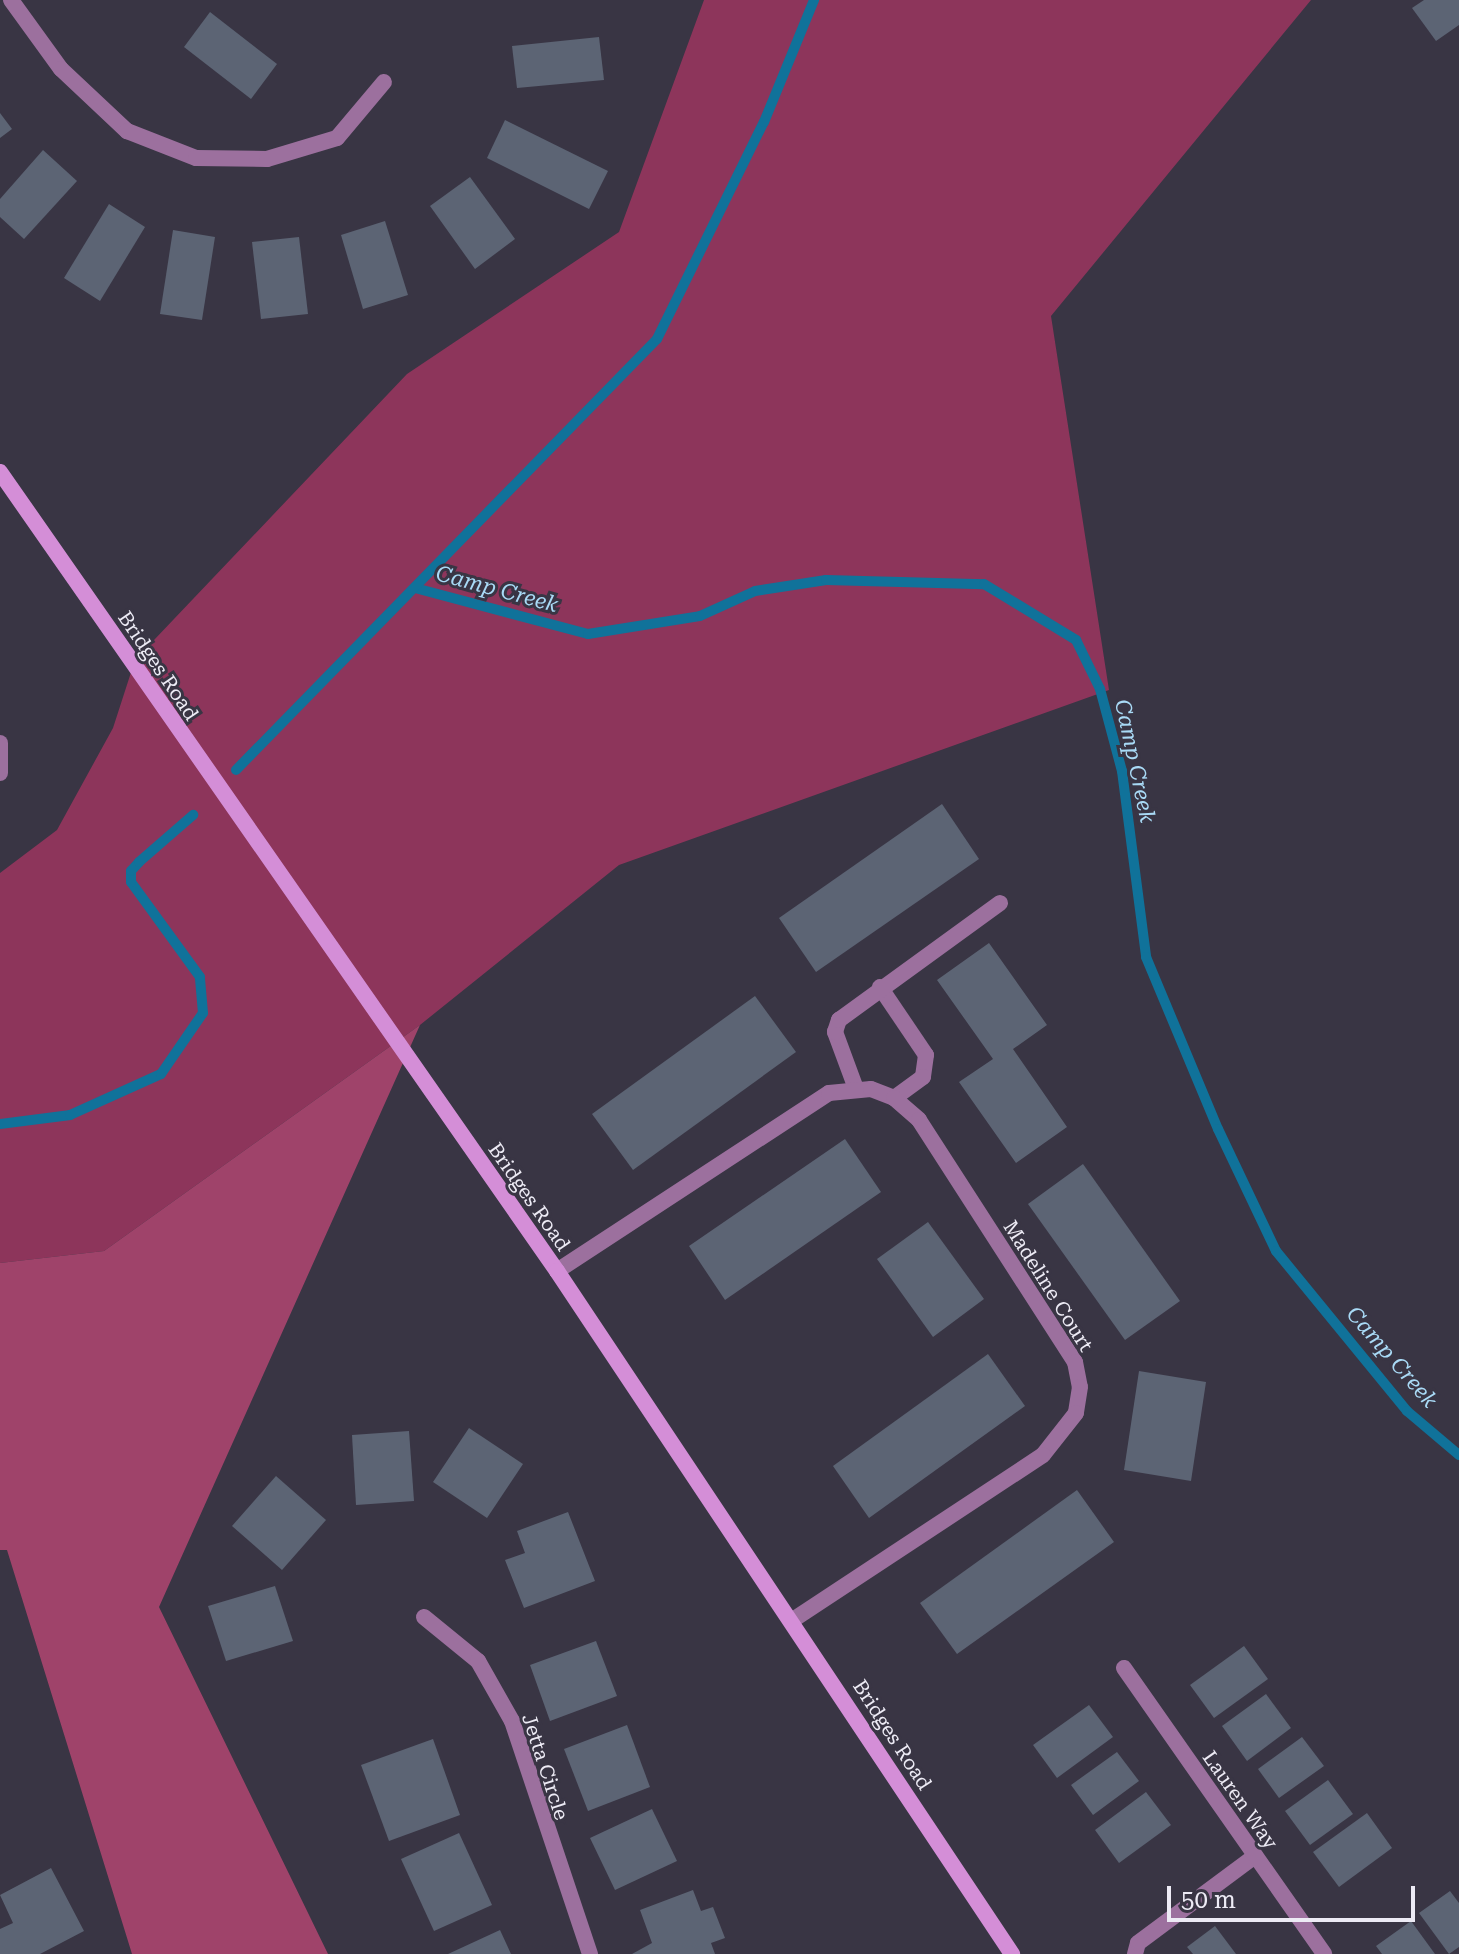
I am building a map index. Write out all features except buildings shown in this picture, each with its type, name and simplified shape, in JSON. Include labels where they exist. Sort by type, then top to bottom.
[{"type":"street","points":[[11,0],[61,69],[127,131],[196,158],[267,159],[337,138],[384,82]]},
{"type":"street","name":"Bridges Road","points":[[0,472],[557,1271],[793,1620],[1012,1954]]},
{"type":"street","points":[[0,743],[0,773]]},
{"type":"street","points":[[557,1271],[800,1108],[855,1086],[835,1032],[839,1020],[880,987],[1000,903]]},
{"type":"street","points":[[880,987],[926,1055],[923,1077],[894,1098]]},
{"type":"street","name":"Madeline Court","points":[[793,1620],[1043,1455],[1076,1413],[1080,1387],[1075,1362],[919,1120],[894,1098],[855,1086]]},
{"type":"street","name":"Jetta Circle","points":[[424,1617],[478,1661],[512,1721],[590,1954]]},
{"type":"street","name":"Lauren Way","points":[[1124,1668],[1324,1954]]},
{"type":"street","points":[[1135,1954],[1138,1943],[1255,1856]]},
{"type":"shaded area","points":[[704,0],[1311,0],[1051,316],[1109,690],[619,865],[420,1025],[104,1251],[0,1263],[0,873],[57,830],[113,728],[135,660],[407,374],[619,232]]},
{"type":"shaded area","points":[[420,1025],[159,1607],[328,1954],[132,1954],[7,1550],[0,1550],[0,1263],[104,1251]]},
{"type":"waterway","points":[[236,770],[657,339],[764,122],[814,0]]},
{"type":"waterway","name":"Camp Creek","points":[[415,588],[588,634],[700,616],[755,591],[826,580],[984,584],[1076,640],[1100,689],[1122,771],[1146,957],[1218,1129],[1276,1251],[1407,1411],[1459,1455]]},
{"type":"waterway","name":"Camp Creek","points":[[0,1124],[70,1115],[161,1074],[203,1013],[200,977],[131,882],[131,871],[139,862],[193,815]]}]
